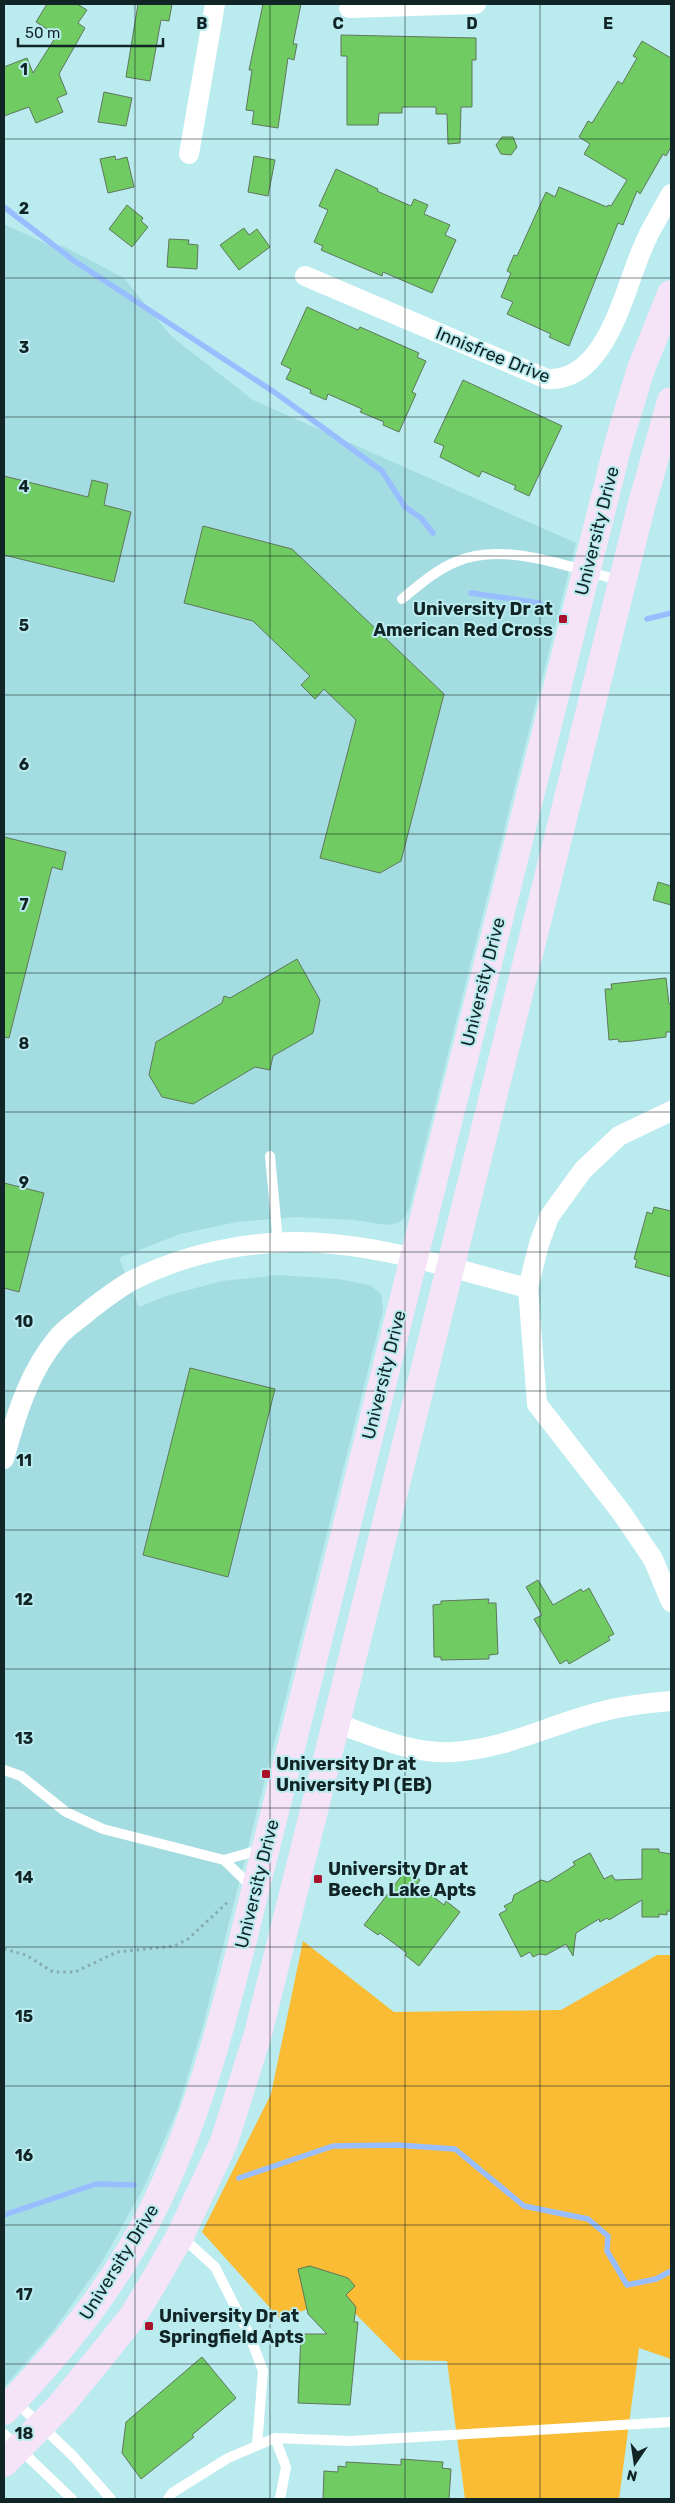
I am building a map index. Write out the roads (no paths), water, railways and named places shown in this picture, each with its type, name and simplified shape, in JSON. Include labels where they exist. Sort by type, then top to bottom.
[{"type":"main road","name":"University Drive","points":[[9,2405],[58,2353],[95,2304],[131,2249],[157,2202],[198,2103],[246,1895],[266,1848],[622,432],[641,369],[671,294]]},
{"type":"main road","name":"University Drive","points":[[9,2448],[41,2425],[97,2362],[133,2316],[180,2236],[224,2142],[258,2034],[643,498],[671,401]]},
{"type":"street","points":[[188,154],[216,4]]},
{"type":"street","points":[[349,8],[476,4]]},
{"type":"street","name":"Innisfree Drive","points":[[305,276],[547,380],[560,380],[576,374],[600,349],[643,245],[671,194]]},
{"type":"street","points":[[671,1111],[618,1136],[582,1170],[549,1218],[538,1244],[528,1288],[537,1404],[621,1512],[653,1559],[671,1602]]},
{"type":"street","points":[[4,1458],[24,1394],[37,1368],[60,1336],[114,1292],[147,1274],[200,1256],[278,1242],[335,1244],[413,1259],[528,1288]]},
{"type":"street","points":[[336,1723],[405,1747],[452,1752],[508,1744],[595,1713],[644,1703],[671,1701]]},
{"type":"lane","points":[[402,599],[441,570],[458,561],[475,556],[503,553],[623,582]]},
{"type":"lane","points":[[270,1156],[278,1242]]},
{"type":"lane","points":[[4,1770],[21,1776],[66,1812],[103,1829],[224,1860],[266,1848]]},
{"type":"lane","points":[[224,1860],[246,1895]]},
{"type":"lane","points":[[180,2236],[215,2267],[249,2334],[260,2362],[263,2371],[257,2446]]},
{"type":"lane","points":[[9,2405],[41,2425],[112,2499]]},
{"type":"lane","points":[[168,2499],[172,2494],[228,2458],[275,2438],[350,2441],[671,2422]]},
{"type":"lane","points":[[275,2438],[286,2467],[280,2499]]},
{"type":"lane","points":[[9,2448],[72,2499]]},
{"type":"waterway","points":[[4,207],[73,260],[277,394],[382,471],[405,507],[421,518],[433,533]]},
{"type":"waterway","points":[[471,593],[540,603]]},
{"type":"waterway","points":[[647,619],[671,613]]},
{"type":"waterway","points":[[239,2178],[333,2146],[397,2145],[455,2149],[524,2206],[588,2219],[608,2236],[607,2251],[627,2285],[656,2279],[671,2271]]},
{"type":"waterway","points":[[4,2215],[96,2184],[134,2185]]},
{"type":"place","name":"University Dr at American Red Cross","points":[[563,619]]},
{"type":"place","name":"University Dr at University Pl (EB)","points":[[266,1774]]},
{"type":"place","name":"University Dr at Beech Lake Apts","points":[[318,1879]]},
{"type":"place","name":"University Dr at Springfield Apts","points":[[149,2326]]}]
